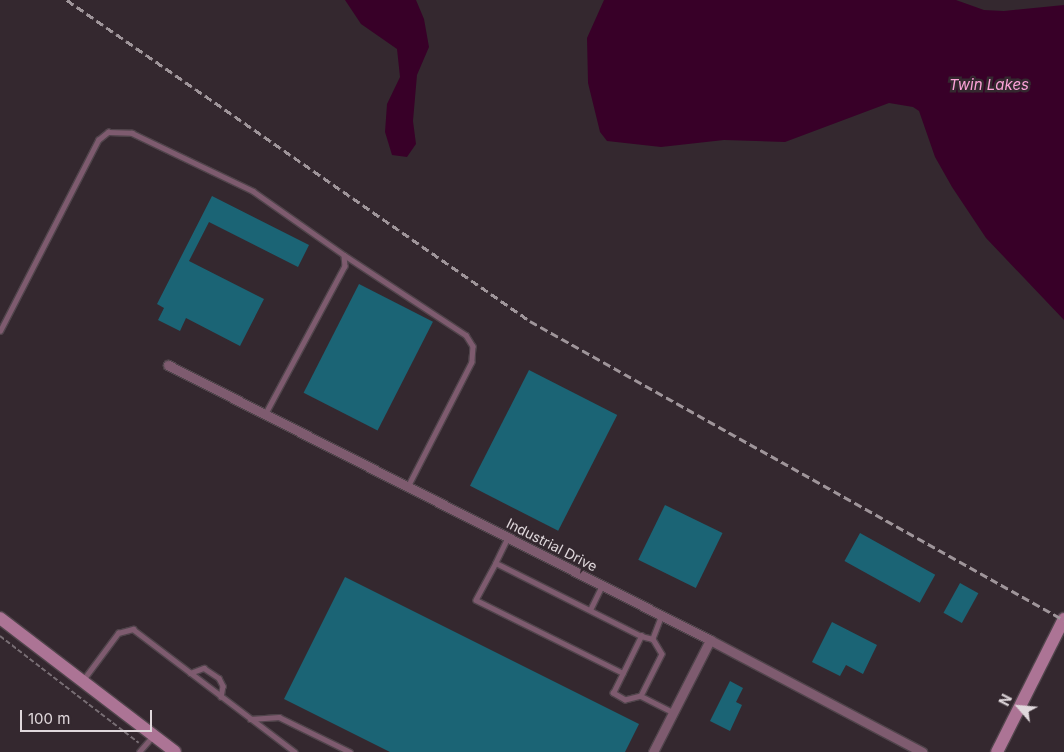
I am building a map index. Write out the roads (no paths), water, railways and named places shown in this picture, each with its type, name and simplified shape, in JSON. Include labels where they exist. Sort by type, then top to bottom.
[{"type":"street","name":"Industrial Drive","points":[[168,365],[710,640],[922,752]]},
{"type":"street","points":[[0,618],[175,752]]},
{"type":"street","points":[[997,752],[1064,619]]},
{"type":"street","points":[[653,752],[710,640]]},
{"type":"lane","points":[[0,331],[98,140],[108,132],[132,133],[238,184],[285,210],[344,255],[466,335],[473,346],[472,362],[408,487]]},
{"type":"lane","points":[[265,414],[345,266],[344,255]]},
{"type":"lane","points":[[508,538],[476,600],[623,673]]},
{"type":"lane","points":[[496,563],[641,636],[653,639],[662,654],[642,696]]},
{"type":"lane","points":[[590,610],[602,585]]},
{"type":"lane","points":[[653,639],[662,616]]},
{"type":"lane","points":[[82,681],[125,630],[133,629],[295,752]]},
{"type":"lane","points":[[641,636],[614,693],[625,700],[642,696],[673,712]]},
{"type":"lane","points":[[190,673],[204,668],[219,678],[223,686],[221,697]]},
{"type":"lane","points":[[250,719],[279,717],[350,752]]},
{"type":"lane","points":[[139,752],[153,735]]},
{"type":"water","points":[[345,0],[416,0],[424,19],[429,47],[417,75],[413,121],[416,144],[407,157],[392,155],[385,132],[387,104],[400,77],[397,49],[361,24]]},
{"type":"water","name":"Twin Lakes","points":[[604,0],[956,0],[984,10],[1004,11],[1064,5],[1064,320],[986,238],[952,187],[935,157],[919,111],[913,107],[889,103],[785,142],[724,140],[661,147],[607,141],[600,132],[588,83],[587,38]]},
{"type":"railway","points":[[67,0],[530,321],[1064,620]]}]
